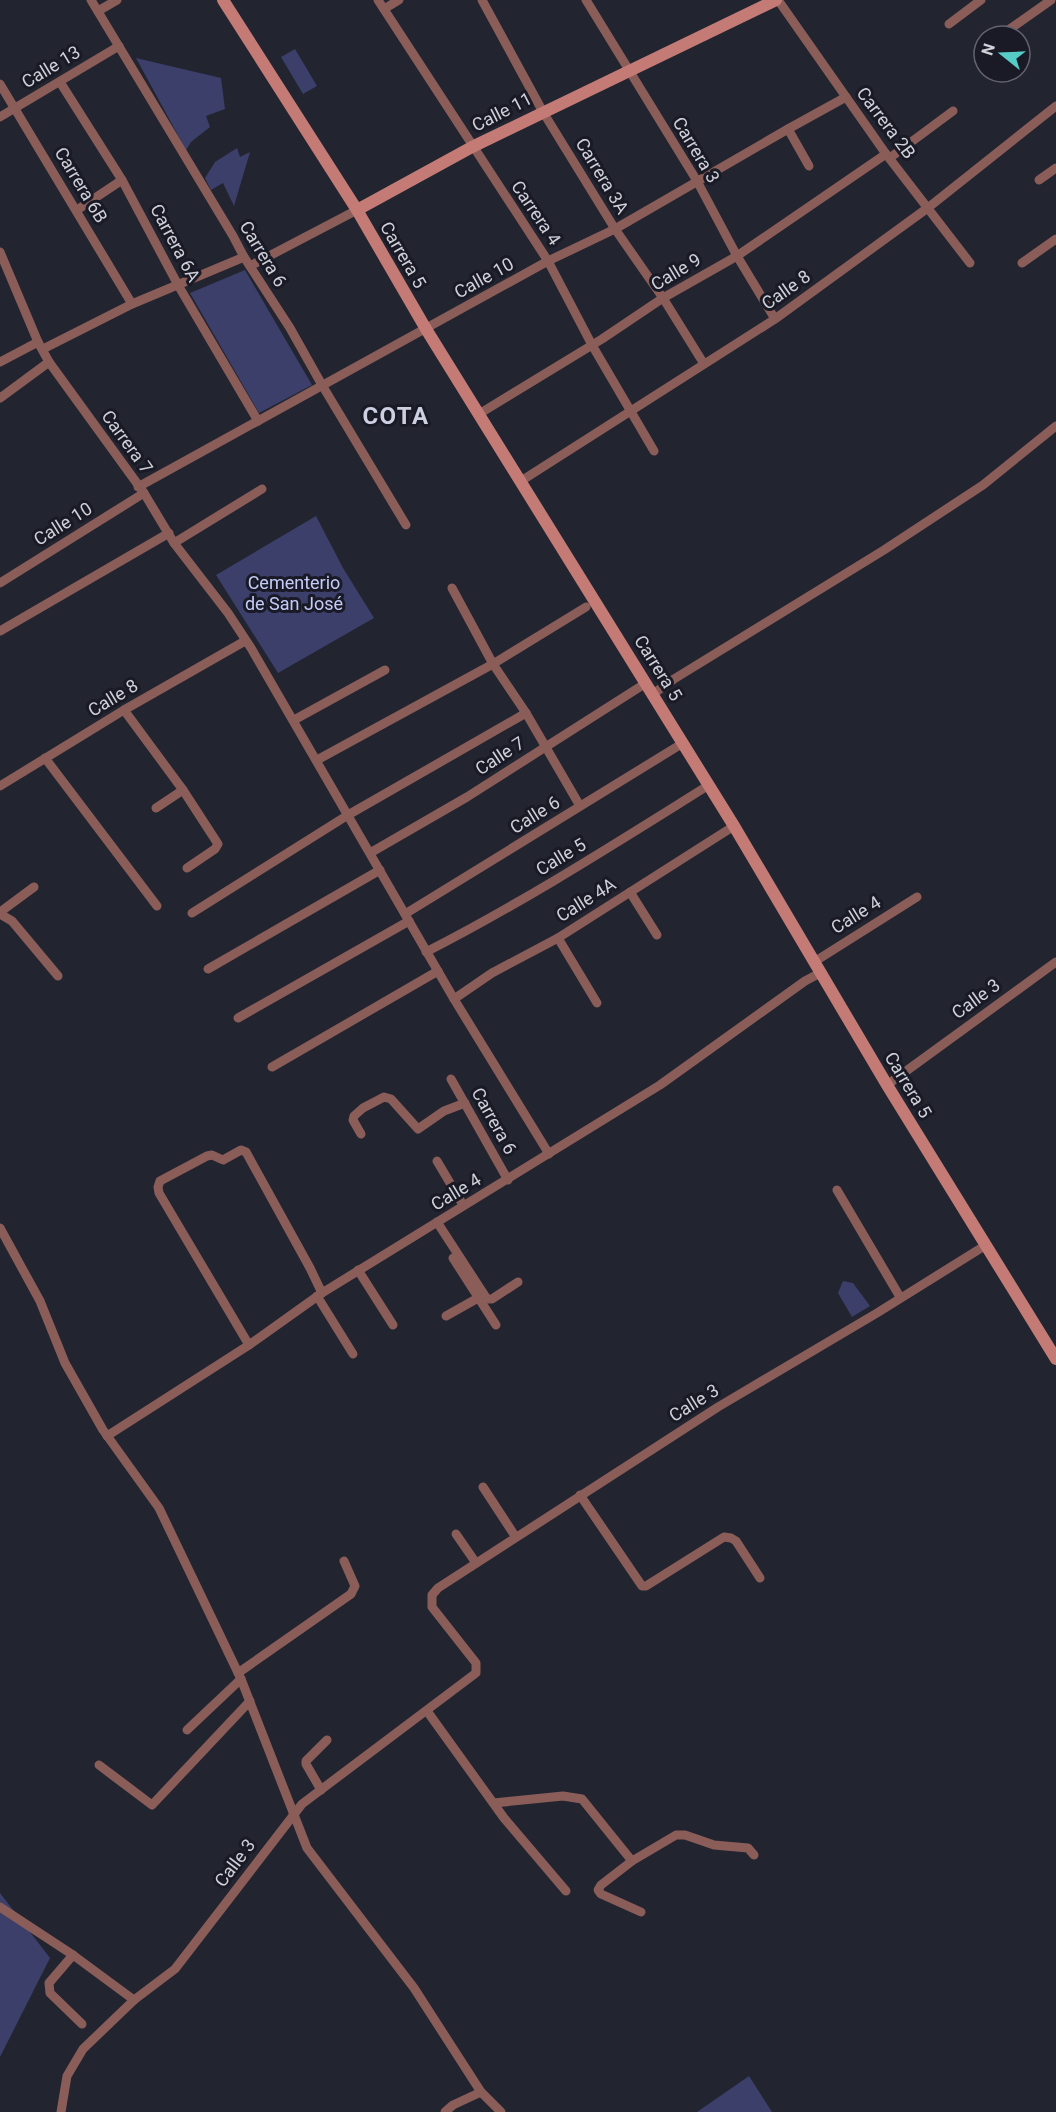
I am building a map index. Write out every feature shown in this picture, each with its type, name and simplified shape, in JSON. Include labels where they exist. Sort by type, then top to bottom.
[{"type":"main road","name":"Carrera 5","points":[[223,0],[357,210],[426,329],[709,785],[886,1085],[1056,1359]]},
{"type":"main road","name":"Calle 11","points":[[357,210],[472,147],[771,1]]},
{"type":"street","name":"Carrera 6","points":[[91,0],[244,257],[290,328],[406,525]]},
{"type":"street","points":[[98,11],[117,0]]},
{"type":"street","name":"Carrera 4","points":[[378,0],[548,261],[591,345],[654,451]]},
{"type":"street","points":[[384,9],[399,0]]},
{"type":"street","name":"Carrera 3A","points":[[482,0],[543,112],[615,229],[663,298],[704,364]]},
{"type":"street","name":"Carrera 3","points":[[586,0],[697,182],[737,256],[775,319]]},
{"type":"street","points":[[949,24],[980,0]]},
{"type":"street","points":[[1017,24],[1051,0]]},
{"type":"street","name":"Carrera 2B","points":[[771,1],[970,263]]},
{"type":"street","name":"Calle 13","points":[[0,117],[119,46]]},
{"type":"street","name":"Carrera 6A","points":[[60,82],[122,180],[178,285],[258,421]]},
{"type":"street","name":"Carrera 6B","points":[[0,84],[132,304]]},
{"type":"street","name":"Calle 10","points":[[0,583],[141,490],[258,421],[548,261],[615,229],[846,98]]},
{"type":"street","name":"Calle 8","points":[[521,481],[775,319],[929,207],[1056,106]]},
{"type":"street","name":"Calle 9","points":[[479,414],[663,298],[737,256],[953,111]]},
{"type":"street","points":[[788,129],[808,166]]},
{"type":"street","points":[[1039,180],[1056,168]]},
{"type":"street","points":[[77,210],[122,180]]},
{"type":"street","name":"Calle 11","points":[[250,266],[357,210]]},
{"type":"street","points":[[1022,263],[1056,239]]},
{"type":"street","name":"Carrera 7","points":[[0,252],[49,362],[141,490],[174,543],[228,613],[251,648],[426,952],[549,1154]]},
{"type":"street","points":[[0,362],[244,257]]},
{"type":"street","points":[[0,399],[49,362]]},
{"type":"street","points":[[653,694],[884,550],[983,485],[1056,426]]},
{"type":"street","points":[[174,543],[262,489]]},
{"type":"street","points":[[0,631],[169,533]]},
{"type":"street","points":[[452,588],[493,664],[526,712],[544,747],[580,806]]},
{"type":"street","points":[[317,760],[493,664],[586,607]]},
{"type":"street","name":"Calle 8","points":[[0,786],[245,641]]},
{"type":"street","points":[[294,720],[385,670]]},
{"type":"street","name":"Calle 7","points":[[370,853],[467,797],[646,683]]},
{"type":"street","points":[[124,711],[183,790],[218,844],[215,849],[187,868]]},
{"type":"street","points":[[192,913],[348,814],[526,712]]},
{"type":"street","name":"Calle 6","points":[[238,1018],[407,917],[683,743]]},
{"type":"street","points":[[45,758],[157,906]]},
{"type":"street","name":"Calle 5","points":[[426,952],[548,884],[709,785]]},
{"type":"street","points":[[156,808],[183,790]]},
{"type":"street","name":"Calle 4A","points":[[454,999],[492,974],[558,938],[734,826]]},
{"type":"street","points":[[208,969],[380,870]]},
{"type":"street","points":[[34,888],[0,913],[12,921],[58,976]]},
{"type":"street","points":[[630,892],[657,935]]},
{"type":"street","name":"Calle 4","points":[[107,1436],[249,1346],[358,1270],[660,1085],[806,981],[817,967],[917,897]]},
{"type":"street","points":[[558,938],[597,1003]]},
{"type":"street","name":"Calle 3","points":[[886,1085],[1056,962]]},
{"type":"street","points":[[272,1067],[438,971]]},
{"type":"street","name":"Carrera 6","points":[[451,1079],[508,1180]]},
{"type":"street","points":[[361,1134],[353,1120],[354,1116],[363,1108],[384,1097],[391,1100],[418,1128],[444,1111],[465,1103]]},
{"type":"street","points":[[249,1346],[159,1193],[158,1187],[160,1181],[207,1156],[212,1155],[222,1160],[241,1150],[246,1152],[310,1268],[320,1295],[353,1354]]},
{"type":"street","points":[[437,1161],[463,1205]]},
{"type":"street","points":[[837,1190],[900,1297]]},
{"type":"street","points":[[435,1224],[487,1299],[492,1299],[518,1282]]},
{"type":"street","points":[[435,1224],[478,1298],[496,1324]]},
{"type":"street","points":[[0,1228],[40,1301],[65,1362],[107,1436],[159,1508],[240,1676],[294,1813],[301,1838],[414,1989],[481,2092],[501,2112]]},
{"type":"street","name":"Calle 3","points":[[61,2112],[67,2076],[84,2049],[134,2000],[175,1969],[294,1813],[476,1673],[476,1663],[437,1614],[431,1602],[438,1588],[515,1536],[718,1407],[877,1313],[986,1245]]},
{"type":"street","points":[[358,1270],[393,1325]]},
{"type":"street","points":[[446,1316],[478,1298]]},
{"type":"street","points":[[483,1487],[515,1536]]},
{"type":"street","points":[[580,1495],[641,1585],[646,1586],[724,1537],[736,1541],[760,1578]]},
{"type":"street","points":[[456,1534],[476,1563]]},
{"type":"street","points":[[187,1730],[240,1676],[351,1594],[355,1586],[344,1560]]},
{"type":"street","points":[[99,1765],[152,1805],[250,1701]]},
{"type":"street","points":[[427,1711],[504,1818],[566,1891]]},
{"type":"street","points":[[321,1790],[306,1761],[327,1740]]},
{"type":"street","points":[[494,1803],[563,1796],[582,1799],[632,1861]]},
{"type":"street","points":[[641,1912],[601,1894],[598,1890],[632,1861],[675,1835],[685,1835],[714,1845],[748,1848],[754,1855]]},
{"type":"street","points":[[0,1907],[73,1955],[134,2000]]},
{"type":"street","points":[[73,1955],[49,1983],[50,1993],[82,2024]]},
{"type":"street","points":[[445,2112],[453,2105],[481,2092]]},
{"type":"green space","points":[[295,49],[317,86],[303,94],[281,57]]},
{"type":"green space","points":[[136,58],[221,78],[225,109],[206,116],[210,127],[191,142],[186,150]]},
{"type":"green space","points":[[237,148],[240,157],[250,152],[234,206],[223,183],[211,190],[205,178],[215,162]]},
{"type":"green space","points":[[245,270],[312,385],[259,413],[190,293]]},
{"type":"green space","name":"Cementerio de San José","points":[[316,516],[343,568],[374,618],[278,673],[216,575]]},
{"type":"green space","points":[[843,1281],[853,1283],[870,1306],[852,1317],[838,1293]]},
{"type":"green space","points":[[0,1893],[50,1958],[0,2057]]},
{"type":"green space","points":[[749,2076],[772,2112],[697,2112]]},
{"type":"district","name":"COTA","points":[[396,416]]}]
